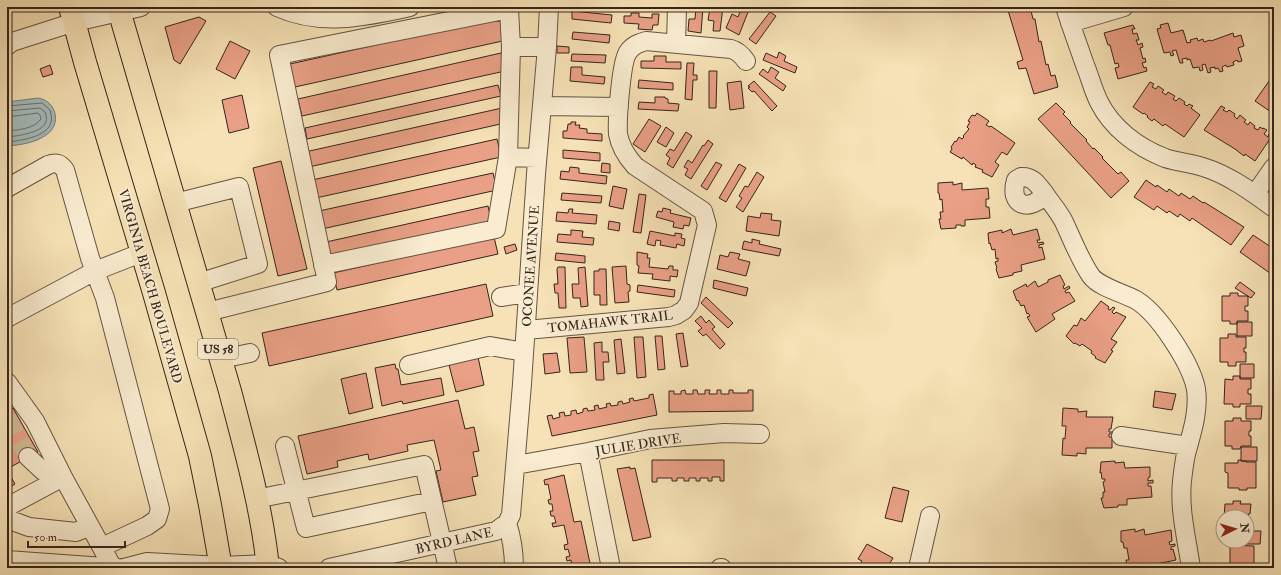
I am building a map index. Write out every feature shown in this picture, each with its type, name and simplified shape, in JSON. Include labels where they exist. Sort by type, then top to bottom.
[{"type":"main road","name":"US 58","points":[[118,9],[221,359],[245,447],[271,567]]},
{"type":"main road","name":"VIRGINIA BEACH BOULEVARD","points":[[72,14],[200,456],[221,567]]},
{"type":"street","points":[[7,46],[12,42],[72,14],[141,7]]},
{"type":"street","points":[[277,7],[298,15],[318,19],[333,19],[364,16],[410,7]]},
{"type":"street","name":"OCONEE AVENUE","points":[[507,523],[512,511],[516,465],[549,7]]},
{"type":"street","points":[[676,44],[677,7]]},
{"type":"street","points":[[1124,7],[1068,15],[1098,101],[1108,117],[1117,128],[1131,140],[1149,150],[1171,160],[1212,170],[1255,194],[1274,208]]},
{"type":"street","points":[[207,312],[327,282],[279,55],[509,9],[511,47],[508,156],[496,229],[324,265]]},
{"type":"street","name":"TOMAHAWK TRAIL","points":[[526,330],[669,317],[684,310],[689,303],[708,225],[703,211],[635,166],[628,158],[622,147],[618,134],[619,107],[625,59],[632,47],[638,43],[646,41],[736,50],[743,55],[746,61]]},
{"type":"street","points":[[511,47],[547,47]]},
{"type":"street","points":[[542,106],[619,107]]},
{"type":"street","points":[[508,156],[538,158]]},
{"type":"street","points":[[7,188],[48,165],[55,162],[61,164],[65,170],[94,271],[105,298],[160,509],[157,519],[147,526],[102,547]]},
{"type":"street","points":[[1255,194],[1274,167]]},
{"type":"street","points":[[175,203],[239,187],[258,264],[198,282]]},
{"type":"street","points":[[1045,194],[1063,220],[1091,276],[1105,287],[1123,293],[1148,310],[1182,354],[1190,369],[1197,405],[1195,422],[1188,446],[1182,482],[1181,504],[1191,568]]},
{"type":"street","points":[[7,318],[94,271],[142,253]]},
{"type":"street","points":[[501,297],[528,293]]},
{"type":"street","points":[[409,365],[490,346],[524,352]]},
{"type":"street","points":[[221,359],[250,353]]},
{"type":"street","points":[[7,382],[35,422],[63,477],[113,568]]},
{"type":"street","name":"JULIE DRIVE","points":[[516,465],[650,440],[724,433],[760,434]]},
{"type":"street","points":[[1121,436],[1188,446]]},
{"type":"street","points":[[285,446],[306,528],[432,501]]},
{"type":"street","points":[[588,452],[611,568]]},
{"type":"street","points":[[28,457],[43,471],[63,477]]},
{"type":"street","points":[[256,499],[424,465],[448,568]]},
{"type":"street","points":[[7,507],[63,477]]},
{"type":"street","points":[[918,568],[930,516]]},
{"type":"street","points":[[7,519],[29,527],[76,532],[90,526]]},
{"type":"street","points":[[507,523],[512,538],[514,568]]},
{"type":"street","name":"BYRD LANE","points":[[329,568],[350,566],[496,531],[507,523]]},
{"type":"street","points":[[7,560],[118,568]]},
{"type":"street","points":[[124,568],[147,562],[221,567],[271,567]]},
{"type":"water","points":[[38,98],[50,104],[53,108],[56,120],[51,131],[42,138],[32,142],[7,146],[7,102]]},
{"type":"building","points":[[696,7],[703,7],[701,33],[688,31],[689,19],[695,19]]},
{"type":"building","points":[[723,7],[720,31],[713,31],[714,21],[708,20],[710,8]]},
{"type":"building","points":[[742,7],[750,7],[739,35],[726,28],[732,14],[738,17]]},
{"type":"building","points":[[1007,7],[1030,7],[1033,19],[1035,19],[1039,42],[1041,41],[1046,65],[1048,64],[1051,76],[1055,75],[1058,87],[1034,94],[1026,68],[1019,69],[1017,62],[1023,60]]},
{"type":"building","points":[[572,11],[612,15],[611,23],[572,19]]},
{"type":"building","points":[[770,12],[776,16],[756,44],[749,39]]},
{"type":"building","points":[[631,13],[639,13],[639,17],[652,18],[652,14],[659,14],[658,25],[653,25],[652,30],[638,29],[639,24],[624,23],[624,16],[631,16]]},
{"type":"building","points":[[199,17],[206,21],[180,64],[174,60],[165,27]]},
{"type":"building","points":[[502,17],[507,40],[295,87],[290,64]]},
{"type":"building","points":[[1168,23],[1171,33],[1183,30],[1187,43],[1191,42],[1190,40],[1197,38],[1198,41],[1203,39],[1204,42],[1233,33],[1234,37],[1241,35],[1244,46],[1238,48],[1242,61],[1238,62],[1237,60],[1233,62],[1234,65],[1227,67],[1226,65],[1222,67],[1223,71],[1220,72],[1218,68],[1210,68],[1211,72],[1208,73],[1205,64],[1202,65],[1203,70],[1200,71],[1199,67],[1193,68],[1190,59],[1182,59],[1183,63],[1180,63],[1176,50],[1172,51],[1174,55],[1171,56],[1170,52],[1164,53],[1157,29],[1161,28],[1160,25]]},
{"type":"building","points":[[1133,25],[1135,29],[1132,29],[1133,34],[1137,33],[1139,40],[1136,40],[1138,45],[1142,43],[1143,47],[1140,48],[1143,59],[1145,58],[1146,62],[1142,63],[1144,68],[1146,67],[1147,71],[1118,79],[1115,68],[1119,67],[1118,63],[1115,64],[1110,45],[1108,45],[1104,33]]},
{"type":"building","points":[[573,32],[610,35],[609,43],[572,39]]},
{"type":"building","points":[[230,41],[250,51],[235,79],[216,69]]},
{"type":"building","points":[[557,46],[569,47],[569,53],[557,53]]},
{"type":"building","points":[[779,52],[786,56],[784,61],[797,67],[795,73],[763,60],[766,53],[777,58]]},
{"type":"building","points":[[501,53],[505,71],[302,116],[298,99]]},
{"type":"building","points":[[572,54],[606,55],[605,63],[571,61]]},
{"type":"building","points":[[654,56],[666,56],[666,62],[681,62],[681,69],[641,68],[641,61],[654,61]]},
{"type":"building","points":[[687,63],[694,63],[693,75],[697,75],[697,80],[693,80],[692,100],[685,99]]},
{"type":"building","points":[[50,65],[53,74],[43,77],[40,69]]},
{"type":"building","points":[[571,67],[582,67],[582,75],[605,77],[604,84],[570,81]]},
{"type":"building","points":[[771,67],[779,72],[775,78],[786,86],[783,91],[759,74],[763,69],[768,73]]},
{"type":"building","points":[[709,71],[717,71],[716,108],[709,108]]},
{"type":"building","points":[[1274,74],[1274,109],[1271,112],[1255,101]]},
{"type":"building","points":[[639,80],[673,83],[673,90],[638,88]]},
{"type":"building","points":[[741,81],[744,108],[730,110],[727,83]]},
{"type":"building","points":[[754,81],[777,106],[772,111],[754,91],[752,92],[748,88],[750,87],[748,86]]},
{"type":"building","points":[[1150,82],[1154,84],[1152,87],[1156,89],[1158,86],[1164,90],[1162,92],[1166,95],[1168,92],[1175,96],[1173,99],[1176,101],[1179,98],[1185,102],[1184,104],[1187,106],[1189,104],[1193,106],[1191,108],[1200,115],[1184,137],[1165,124],[1163,126],[1154,119],[1152,121],[1144,113],[1143,114],[1133,107]]},
{"type":"building","points":[[498,85],[501,96],[307,139],[305,128]]},
{"type":"building","points":[[242,95],[249,128],[229,133],[222,100]]},
{"type":"building","points":[[655,97],[665,97],[668,99],[668,103],[679,104],[678,111],[638,109],[639,102],[655,103]]},
{"type":"building","points":[[1056,103],[1065,112],[1063,114],[1071,122],[1070,123],[1087,140],[1086,141],[1093,149],[1094,148],[1103,157],[1102,158],[1118,174],[1121,172],[1129,181],[1111,198],[1038,119]]},
{"type":"building","points":[[1221,106],[1225,108],[1223,110],[1227,112],[1229,110],[1235,114],[1234,116],[1237,119],[1240,115],[1246,120],[1244,122],[1248,125],[1250,122],[1255,126],[1254,128],[1258,130],[1260,127],[1267,130],[1264,134],[1268,137],[1269,134],[1272,136],[1255,161],[1245,154],[1244,156],[1204,130]]},
{"type":"building","points":[[502,108],[505,123],[309,167],[305,152]]},
{"type":"building","points":[[977,113],[989,121],[986,125],[991,126],[1015,143],[1007,155],[1002,152],[995,162],[999,165],[992,177],[982,172],[983,170],[975,167],[976,165],[973,163],[972,165],[963,157],[962,159],[950,152],[955,141],[956,142],[959,137],[962,139],[969,129],[967,127],[970,122],[968,121],[972,115],[975,116]]},
{"type":"building","points":[[649,119],[661,126],[645,152],[633,144]]},
{"type":"building","points":[[571,122],[576,122],[575,125],[580,125],[579,128],[587,129],[587,133],[602,134],[602,141],[563,138],[563,131],[567,131],[568,124],[571,124]]},
{"type":"building","points":[[666,127],[674,133],[666,147],[657,142]]},
{"type":"building","points":[[686,132],[692,136],[673,168],[667,164],[670,158],[666,155],[670,149],[674,151]]},
{"type":"building","points":[[497,139],[501,157],[316,198],[312,180]]},
{"type":"building","points":[[708,140],[713,144],[691,179],[685,175],[688,169],[684,167],[688,160],[692,163],[703,145],[704,146]]},
{"type":"building","points":[[563,150],[600,153],[600,161],[563,158]]},
{"type":"building","points":[[281,161],[307,269],[278,276],[253,168]]},
{"type":"building","points":[[716,162],[722,165],[707,190],[701,186]]},
{"type":"building","points":[[602,163],[610,164],[610,173],[601,172]]},
{"type":"building","points":[[739,164],[746,168],[726,202],[719,198]]},
{"type":"building","points":[[570,167],[579,168],[579,173],[607,176],[606,184],[560,179],[561,171],[569,172]]},
{"type":"building","points":[[757,172],[764,177],[743,212],[736,207],[742,198],[739,196],[745,186],[748,187]]},
{"type":"building","points":[[493,173],[497,190],[322,229],[319,211]]},
{"type":"building","points":[[1146,180],[1167,192],[1169,189],[1179,196],[1181,193],[1190,199],[1193,196],[1244,227],[1231,245],[1192,218],[1190,221],[1180,214],[1178,217],[1169,211],[1167,213],[1157,206],[1154,210],[1134,197]]},
{"type":"building","points":[[953,182],[953,185],[962,183],[962,190],[988,188],[989,199],[986,199],[986,207],[989,207],[990,218],[965,220],[965,226],[956,225],[956,228],[941,229],[939,219],[941,219],[940,212],[943,212],[942,199],[940,200],[938,193],[938,183]]},
{"type":"building","points":[[613,186],[627,189],[623,209],[609,206]]},
{"type":"building","points":[[562,193],[602,196],[601,203],[561,200]]},
{"type":"building","points":[[639,194],[646,195],[641,233],[633,232]]},
{"type":"building","points":[[488,206],[492,224],[330,260],[326,242]]},
{"type":"building","points":[[663,208],[671,210],[670,213],[691,218],[689,226],[684,225],[683,229],[673,227],[674,222],[656,217],[658,211],[662,212]]},
{"type":"building","points":[[569,209],[573,209],[572,213],[597,215],[596,224],[556,221],[557,212],[568,213]]},
{"type":"building","points":[[761,213],[772,214],[771,220],[781,221],[779,236],[746,231],[748,216],[760,218]]},
{"type":"building","points":[[609,221],[620,223],[619,231],[608,229]]},
{"type":"building","points":[[1011,229],[1013,235],[1037,229],[1040,240],[1037,240],[1038,243],[1043,242],[1044,244],[1039,245],[1039,248],[1042,247],[1045,259],[1021,265],[1022,271],[1013,273],[1013,275],[999,278],[995,262],[998,261],[998,258],[996,259],[995,249],[992,250],[990,243],[989,244],[988,233],[1002,230],[1002,233]]},
{"type":"building","points":[[571,230],[583,231],[582,237],[594,238],[593,245],[557,242],[558,234],[571,235]]},
{"type":"building","points":[[650,231],[675,236],[675,233],[682,234],[681,238],[685,239],[684,246],[677,244],[676,248],[660,245],[661,241],[656,240],[655,246],[647,244]]},
{"type":"building","points":[[1253,235],[1274,249],[1272,251],[1274,251],[1274,276],[1240,252]]},
{"type":"building","points":[[494,237],[498,254],[337,290],[333,273]]},
{"type":"building","points":[[752,239],[760,241],[759,244],[781,249],[779,256],[742,249],[744,241],[752,243]]},
{"type":"building","points":[[515,244],[517,250],[506,254],[504,247]]},
{"type":"building","points":[[637,252],[648,254],[647,258],[650,258],[649,267],[668,269],[669,266],[673,266],[673,270],[678,270],[677,277],[670,276],[670,281],[652,279],[653,274],[638,273],[639,266],[637,265]]},
{"type":"building","points":[[730,252],[740,254],[738,259],[750,262],[746,276],[717,269],[720,255],[728,257]]},
{"type":"building","points":[[556,253],[585,256],[585,263],[555,260]]},
{"type":"building","points":[[626,266],[627,284],[630,285],[630,291],[628,292],[629,302],[615,303],[612,267]]},
{"type":"building","points":[[558,267],[565,267],[566,308],[559,308],[558,293],[555,293],[554,284],[558,284]]},
{"type":"building","points":[[585,267],[588,306],[581,307],[580,298],[573,298],[572,284],[579,284],[578,268]]},
{"type":"building","points":[[599,269],[606,269],[607,305],[600,305],[600,295],[594,295],[594,271],[599,271]]},
{"type":"building","points":[[1060,275],[1065,285],[1063,286],[1064,289],[1069,286],[1070,288],[1065,291],[1066,293],[1069,292],[1075,301],[1052,314],[1055,319],[1036,332],[1027,317],[1030,316],[1028,313],[1027,314],[1024,305],[1021,306],[1018,300],[1017,301],[1013,291],[1026,284],[1027,287],[1035,281],[1038,287],[1048,282],[1048,280]]},
{"type":"building","points":[[714,280],[748,288],[746,296],[713,288]]},
{"type":"building","points":[[1240,282],[1255,293],[1251,298],[1235,288]]},
{"type":"building","points":[[486,284],[493,316],[269,366],[262,333]]},
{"type":"building","points":[[638,285],[675,290],[674,297],[637,292]]},
{"type":"building","points":[[1230,293],[1238,293],[1238,296],[1248,296],[1248,306],[1245,306],[1245,311],[1248,311],[1248,321],[1237,321],[1237,324],[1230,324],[1230,321],[1222,321],[1222,296],[1230,296]]},
{"type":"building","points":[[706,297],[733,323],[728,328],[701,303]]},
{"type":"building","points":[[1101,301],[1109,307],[1108,309],[1110,310],[1113,307],[1115,308],[1112,312],[1114,314],[1116,312],[1126,317],[1111,339],[1117,342],[1111,350],[1113,351],[1105,363],[1095,358],[1096,357],[1091,353],[1092,351],[1082,344],[1080,346],[1075,343],[1074,344],[1066,336],[1074,325],[1077,326],[1081,318],[1085,321]]},
{"type":"building","points":[[701,316],[706,323],[709,320],[715,327],[712,329],[725,344],[720,349],[706,334],[703,336],[698,331],[702,328],[695,321]]},
{"type":"building","points":[[1237,322],[1252,322],[1252,336],[1237,336]]},
{"type":"building","points":[[683,333],[688,366],[681,367],[676,334]]},
{"type":"building","points":[[1228,334],[1236,334],[1236,337],[1246,337],[1246,348],[1244,348],[1244,352],[1246,352],[1246,362],[1236,362],[1236,366],[1228,366],[1228,362],[1220,362],[1220,338],[1228,338]]},
{"type":"building","points":[[655,336],[662,336],[665,369],[658,370]]},
{"type":"building","points":[[584,337],[587,372],[570,373],[567,338]]},
{"type":"building","points":[[634,337],[643,337],[646,377],[637,378]]},
{"type":"building","points":[[621,339],[625,373],[617,374],[614,340]]},
{"type":"building","points":[[602,342],[602,352],[608,352],[609,362],[603,362],[604,380],[596,380],[594,343]]},
{"type":"building","points":[[557,353],[560,372],[545,374],[543,354]]},
{"type":"building","points":[[478,357],[484,385],[456,392],[449,365]]},
{"type":"building","points":[[395,364],[396,369],[398,369],[401,385],[441,378],[444,395],[403,404],[402,401],[382,406],[375,368]]},
{"type":"building","points":[[1240,364],[1254,364],[1254,378],[1240,378]]},
{"type":"building","points":[[366,373],[373,408],[349,414],[341,379]]},
{"type":"building","points":[[1233,376],[1240,376],[1240,379],[1251,379],[1251,389],[1248,389],[1248,394],[1251,394],[1251,404],[1240,404],[1240,407],[1233,407],[1233,404],[1224,404],[1225,379],[1233,380]]},
{"type":"building","points":[[685,390],[686,394],[693,394],[693,390],[697,390],[698,394],[705,394],[705,390],[710,390],[709,394],[717,394],[717,390],[721,390],[721,394],[729,394],[729,390],[733,390],[733,393],[748,393],[748,390],[753,390],[753,411],[669,412],[669,391],[674,391],[674,394],[681,394],[681,391]]},
{"type":"building","points":[[1155,391],[1176,394],[1172,410],[1153,407]]},
{"type":"building","points":[[653,394],[657,415],[552,436],[547,416],[552,415],[553,419],[560,417],[559,413],[564,412],[565,416],[571,415],[571,411],[576,410],[577,414],[583,412],[583,409],[587,408],[588,411],[595,410],[594,406],[598,405],[599,409],[607,407],[606,404],[610,403],[611,406],[618,405],[618,402],[622,401],[623,404],[630,402],[629,399],[633,398],[634,401],[649,398],[649,395]]},
{"type":"building","points":[[458,400],[465,429],[474,427],[479,451],[473,452],[478,476],[472,477],[476,495],[443,502],[436,471],[441,470],[434,440],[407,445],[408,451],[369,460],[368,454],[337,461],[338,467],[307,474],[298,436]]},
{"type":"building","points":[[1246,406],[1262,406],[1261,419],[1246,419]]},
{"type":"building","points":[[13,408],[38,452],[7,469],[7,411]]},
{"type":"building","points":[[1063,408],[1078,409],[1078,412],[1087,411],[1086,417],[1113,417],[1111,429],[1109,429],[1109,432],[1114,432],[1114,434],[1109,434],[1109,437],[1112,437],[1112,448],[1086,448],[1086,454],[1077,453],[1077,456],[1062,455],[1063,438],[1065,439],[1066,426],[1062,426]]},
{"type":"building","points":[[1233,418],[1241,418],[1241,421],[1251,421],[1251,431],[1249,431],[1249,436],[1251,436],[1251,446],[1241,446],[1240,449],[1232,449],[1232,446],[1225,446],[1225,421],[1233,421]]},
{"type":"building","points":[[1241,447],[1257,447],[1257,461],[1241,461]]},
{"type":"building","points":[[652,460],[724,460],[724,481],[720,481],[720,477],[712,477],[712,481],[708,481],[708,478],[700,478],[700,481],[696,481],[696,478],[689,478],[689,481],[684,481],[684,478],[677,478],[677,481],[672,481],[672,478],[657,478],[657,482],[652,482]]},
{"type":"building","points":[[1238,460],[1256,462],[1256,488],[1239,490],[1239,488],[1228,488],[1228,473],[1225,472],[1225,463],[1238,463]]},
{"type":"building","points":[[1115,461],[1115,463],[1124,462],[1125,468],[1150,467],[1150,477],[1148,478],[1148,481],[1153,480],[1153,483],[1148,483],[1148,486],[1151,486],[1152,497],[1127,499],[1127,505],[1104,508],[1101,498],[1103,498],[1103,492],[1105,492],[1103,482],[1105,479],[1102,479],[1101,472],[1100,473],[1101,462]]},
{"type":"building","points":[[630,467],[630,469],[635,468],[651,537],[633,541],[617,469]]},
{"type":"building","points":[[7,470],[15,484],[7,489]]},
{"type":"building","points":[[564,475],[574,522],[581,521],[591,568],[572,568],[571,560],[567,561],[566,557],[570,556],[568,549],[565,550],[564,545],[568,544],[564,525],[553,527],[552,523],[556,523],[554,516],[551,516],[550,511],[553,511],[552,504],[549,504],[548,500],[551,499],[548,484],[545,485],[544,480]]},
{"type":"building","points":[[893,487],[909,491],[902,522],[885,518]]},
{"type":"building","points":[[1233,501],[1241,501],[1240,504],[1251,504],[1250,509],[1225,509],[1225,504],[1233,504]]},
{"type":"building","points":[[1135,529],[1135,532],[1144,529],[1145,535],[1171,530],[1172,541],[1169,542],[1170,545],[1175,544],[1175,546],[1171,547],[1171,550],[1173,549],[1176,560],[1151,565],[1152,568],[1126,568],[1126,560],[1129,560],[1127,548],[1124,548],[1123,542],[1121,542],[1121,531]]},
{"type":"building","points":[[1255,531],[1261,531],[1260,544],[1255,544]]},
{"type":"building","points":[[867,544],[893,558],[887,568],[858,568],[862,561],[858,559]]},
{"type":"building","points":[[1230,549],[1254,549],[1254,568],[1230,568]]},
{"type":"tunnel","points":[[7,418],[28,457]]}]
